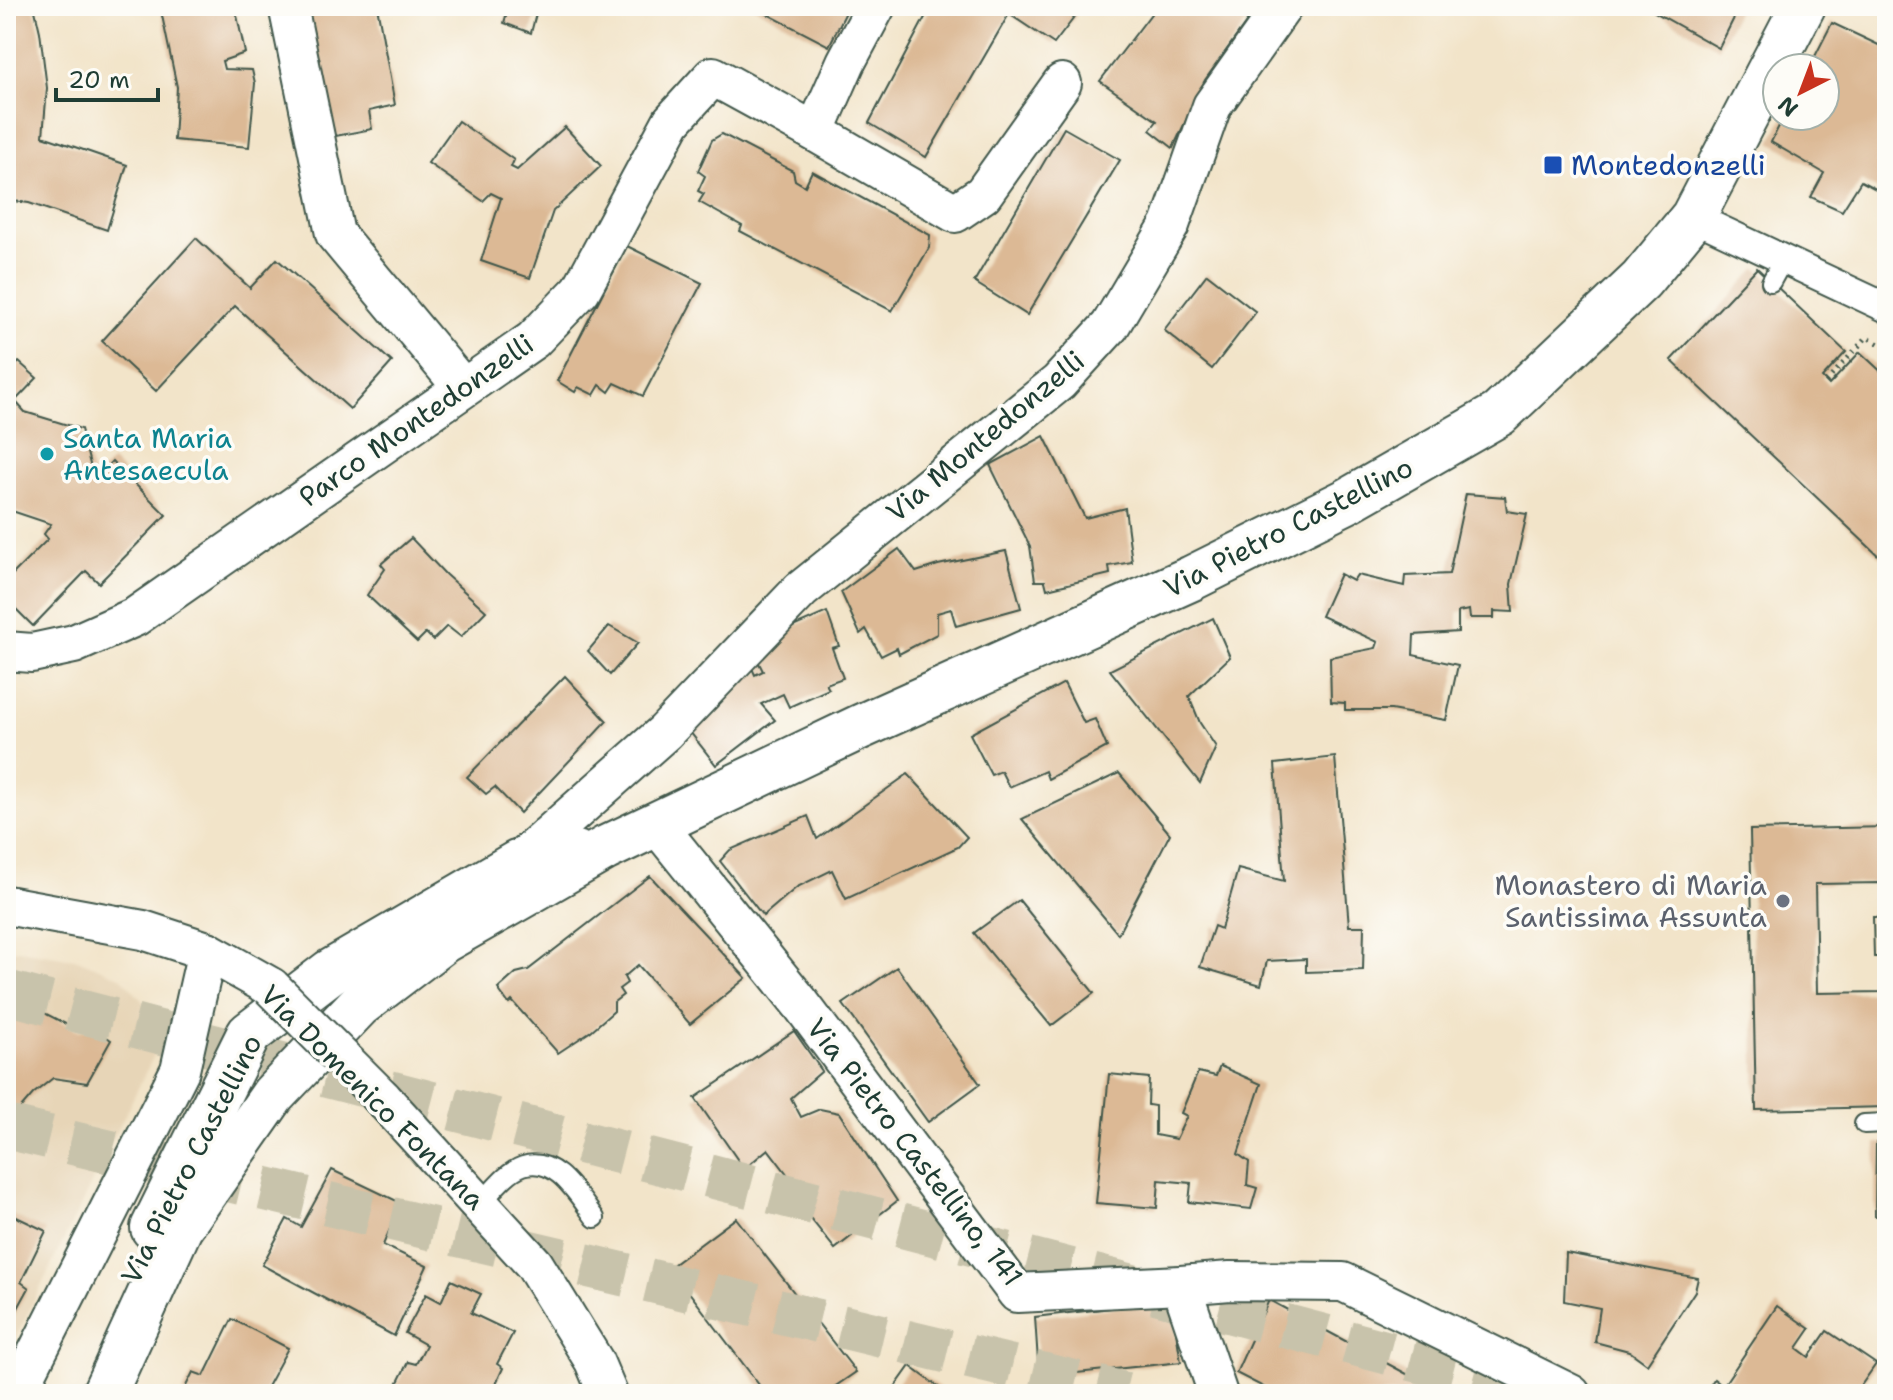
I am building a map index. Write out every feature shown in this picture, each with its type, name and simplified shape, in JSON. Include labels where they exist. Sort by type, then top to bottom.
[{"type":"street","points":[[288,6],[335,234],[463,388]]},
{"type":"street","points":[[876,6],[846,62],[815,132],[955,213],[983,194],[1062,83]]},
{"type":"street","name":"Via Montedonzelli","points":[[665,732],[801,590],[1059,382],[1110,326],[1170,225],[1212,106],[1283,6]]},
{"type":"street","name":"Via Pietro Castellino","points":[[104,1394],[180,1228],[273,1095],[359,1005],[443,941],[606,848],[860,727],[1192,578],[1347,501],[1499,414],[1641,280],[1693,217],[1803,6]]},
{"type":"street","name":"Parco Montedonzelli","points":[[6,651],[32,653],[74,644],[135,617],[533,340],[581,290],[672,121],[713,76],[815,132]]},
{"type":"street","points":[[1693,217],[1887,308]]},
{"type":"street","name":"Via Pietro Castellino","points":[[71,1394],[249,1034],[330,972],[517,863],[665,732]]},
{"type":"street","name":"Via Pietro Castellino, 141","points":[[657,825],[801,1004],[1017,1293],[1230,1281],[1343,1282],[1571,1394]]},
{"type":"street","name":"Via Pietro Castellino","points":[[517,863],[606,848]]},
{"type":"street","name":"Via Domenico Fontana","points":[[6,905],[143,930],[207,951],[271,987],[382,1098],[534,1264],[594,1361],[608,1394]]},
{"type":"street","points":[[16,1394],[180,1070],[207,951]]},
{"type":"street","points":[[1181,1285],[1218,1394]]},
{"type":"lane","points":[[1693,217],[1782,262],[1771,282]]},
{"type":"lane","points":[[1864,1124],[1887,1123]]},
{"type":"lane","points":[[480,1204],[523,1166],[545,1165],[565,1179],[595,1218]]},
{"type":"path","points":[[1826,382],[1867,337],[1887,349]]},
{"type":"shaded area","points":[[6,948],[80,960],[122,978],[145,1004],[161,1041],[6,1358]]},
{"type":"building","points":[[6,6],[34,6],[47,88],[43,136],[127,165],[107,230],[29,203],[6,200]]},
{"type":"building","points":[[160,6],[235,6],[245,53],[222,61],[224,69],[252,70],[255,83],[249,147],[174,140],[177,87]]},
{"type":"building","points":[[343,6],[377,6],[395,105],[369,111],[372,129],[325,138],[300,17]]},
{"type":"building","points":[[509,6],[538,6],[531,33],[504,23]]},
{"type":"building","points":[[752,6],[849,6],[829,46]]},
{"type":"building","points":[[931,6],[1083,6],[1054,44],[1009,14],[926,157],[869,123]]},
{"type":"building","points":[[1157,6],[1258,6],[1205,80],[1173,148],[1150,130],[1157,121],[1100,81]]},
{"type":"building","points":[[1655,6],[1740,6],[1719,48],[1653,11]]},
{"type":"building","points":[[1832,23],[1887,49],[1887,195],[1861,181],[1842,211],[1811,197],[1824,173],[1771,142],[1776,132],[1841,132],[1841,52],[1817,52]]},
{"type":"building","points":[[458,121],[514,160],[511,167],[517,170],[565,127],[601,166],[553,211],[530,278],[481,261],[501,198],[491,193],[483,201],[428,163]]},
{"type":"building","points":[[1064,128],[1120,160],[1027,315],[974,282]]},
{"type":"building","points":[[722,134],[793,171],[795,180],[805,186],[812,171],[930,235],[929,248],[892,311],[740,231],[742,226],[699,202],[704,194],[698,191],[705,176],[698,171],[712,140]]},
{"type":"building","points":[[196,238],[250,288],[277,259],[392,362],[350,409],[235,306],[156,391],[102,341]]},
{"type":"building","points":[[627,246],[702,283],[643,396],[615,383],[609,392],[600,385],[594,395],[578,387],[575,392],[557,381]]},
{"type":"building","points":[[1757,268],[1846,352],[1822,378],[1829,385],[1860,352],[1887,377],[1887,556],[1883,560],[1671,360]]},
{"type":"building","points":[[1207,274],[1256,312],[1212,369],[1164,330]]},
{"type":"building","points":[[19,362],[37,378],[15,401],[25,412],[81,429],[94,480],[112,461],[166,515],[99,583],[86,571],[33,626],[6,599],[6,581],[48,539],[44,534],[51,524],[6,509],[6,375]]},
{"type":"building","points":[[1044,436],[1085,518],[1125,508],[1132,562],[1109,566],[1110,574],[1047,589],[1045,581],[1035,581],[1030,546],[990,465]]},
{"type":"building","points":[[1466,494],[1505,497],[1507,511],[1527,514],[1511,584],[1513,612],[1494,611],[1494,618],[1470,618],[1469,610],[1458,612],[1458,632],[1414,635],[1413,655],[1458,665],[1446,720],[1391,710],[1345,710],[1345,703],[1331,702],[1330,657],[1376,648],[1378,642],[1321,616],[1340,574],[1353,581],[1357,575],[1404,586],[1405,576],[1449,574]]},
{"type":"building","points":[[411,538],[486,611],[461,637],[447,626],[433,640],[426,633],[417,642],[367,595],[385,569],[381,564]]},
{"type":"building","points":[[899,549],[916,572],[1006,551],[1021,608],[956,626],[951,609],[937,613],[937,634],[899,654],[897,648],[881,656],[866,629],[860,634],[841,592]]},
{"type":"building","points":[[827,612],[839,646],[832,648],[843,678],[826,684],[829,689],[789,707],[783,694],[761,704],[775,720],[716,765],[687,728],[752,668],[755,675],[763,671],[755,655],[779,633]]},
{"type":"building","points":[[1213,618],[1230,657],[1189,696],[1200,723],[1216,747],[1200,783],[1110,670]]},
{"type":"building","points":[[609,626],[638,643],[610,675],[588,651]]},
{"type":"building","points":[[565,676],[607,721],[520,813],[495,787],[486,794],[467,777]]},
{"type":"building","points":[[1064,683],[1084,723],[1095,719],[1107,747],[1048,779],[1045,771],[1009,787],[1001,771],[991,775],[970,734]]},
{"type":"building","points":[[1335,757],[1349,926],[1364,926],[1363,970],[1306,972],[1306,959],[1267,961],[1261,985],[1200,967],[1214,926],[1221,929],[1238,869],[1284,881],[1275,764]]},
{"type":"building","points":[[1119,773],[1170,834],[1118,934],[1022,819]]},
{"type":"building","points":[[908,774],[967,837],[958,847],[846,899],[832,870],[797,887],[763,916],[720,861],[730,850],[808,816],[817,839]]},
{"type":"building","points":[[1887,827],[1887,1107],[1756,1110],[1750,830]],"holes":[[[1881,883],[1882,917],[1873,917],[1874,957],[1883,957],[1884,992],[1817,993],[1815,884]]]},
{"type":"building","points":[[650,876],[746,978],[690,1024],[638,965],[624,977],[627,983],[619,989],[623,995],[614,1002],[614,1011],[558,1053],[498,989],[516,973],[528,970]]},
{"type":"building","points":[[1019,900],[1094,993],[1051,1026],[974,933]]},
{"type":"building","points":[[897,967],[980,1084],[928,1122],[843,1004]]},
{"type":"building","points":[[6,993],[79,1031],[93,1027],[111,1040],[87,1083],[53,1078],[33,1094],[8,1123],[6,1122]]},
{"type":"building","points":[[794,1031],[822,1071],[791,1098],[801,1117],[820,1109],[839,1113],[897,1201],[835,1249],[799,1204],[804,1196],[768,1149],[744,1169],[695,1098]]},
{"type":"building","points":[[1220,1066],[1261,1084],[1238,1154],[1249,1162],[1247,1185],[1257,1188],[1251,1209],[1189,1202],[1191,1183],[1159,1180],[1157,1208],[1096,1203],[1109,1074],[1149,1078],[1148,1105],[1155,1106],[1155,1135],[1176,1139],[1187,1116],[1181,1113],[1198,1072],[1216,1076]]},
{"type":"building","points":[[1876,1143],[1887,1143],[1887,1216],[1875,1216]]},
{"type":"building","points":[[332,1170],[401,1203],[383,1245],[427,1266],[394,1336],[262,1265],[287,1219],[301,1227]]},
{"type":"building","points":[[6,1212],[46,1231],[21,1282],[29,1288],[6,1330]]},
{"type":"building","points":[[736,1218],[856,1372],[824,1394],[766,1394],[670,1267]]},
{"type":"building","points":[[1566,1253],[1698,1278],[1695,1291],[1647,1364],[1629,1351],[1595,1342],[1600,1308],[1564,1301]]},
{"type":"building","points":[[451,1280],[481,1294],[471,1313],[513,1333],[497,1364],[503,1368],[493,1390],[499,1394],[392,1394],[408,1362],[416,1364],[426,1345],[405,1333],[426,1294],[441,1302]]},
{"type":"building","points":[[1269,1300],[1431,1387],[1427,1394],[1277,1394],[1236,1373]]},
{"type":"building","points":[[1171,1301],[1181,1362],[1039,1377],[1035,1317]]},
{"type":"building","points":[[1777,1306],[1810,1329],[1797,1348],[1809,1357],[1827,1331],[1876,1364],[1855,1394],[1705,1394],[1714,1379],[1723,1386]]},
{"type":"building","points":[[232,1319],[288,1348],[263,1394],[182,1394],[193,1372],[204,1376]]},
{"type":"building","points":[[910,1366],[948,1394],[890,1394]]},
{"type":"tunnel","points":[[6,992],[1546,1394]]},
{"type":"tunnel","points":[[6,1127],[1125,1394]]},
{"type":"place","name":"Montedonzelli","points":[[1553,165]]},
{"type":"place","name":"Santa Maria Antesaecula","points":[[47,454]]},
{"type":"place","name":"Monastero di Maria Santissima Assunta","points":[[1783,901]]}]
